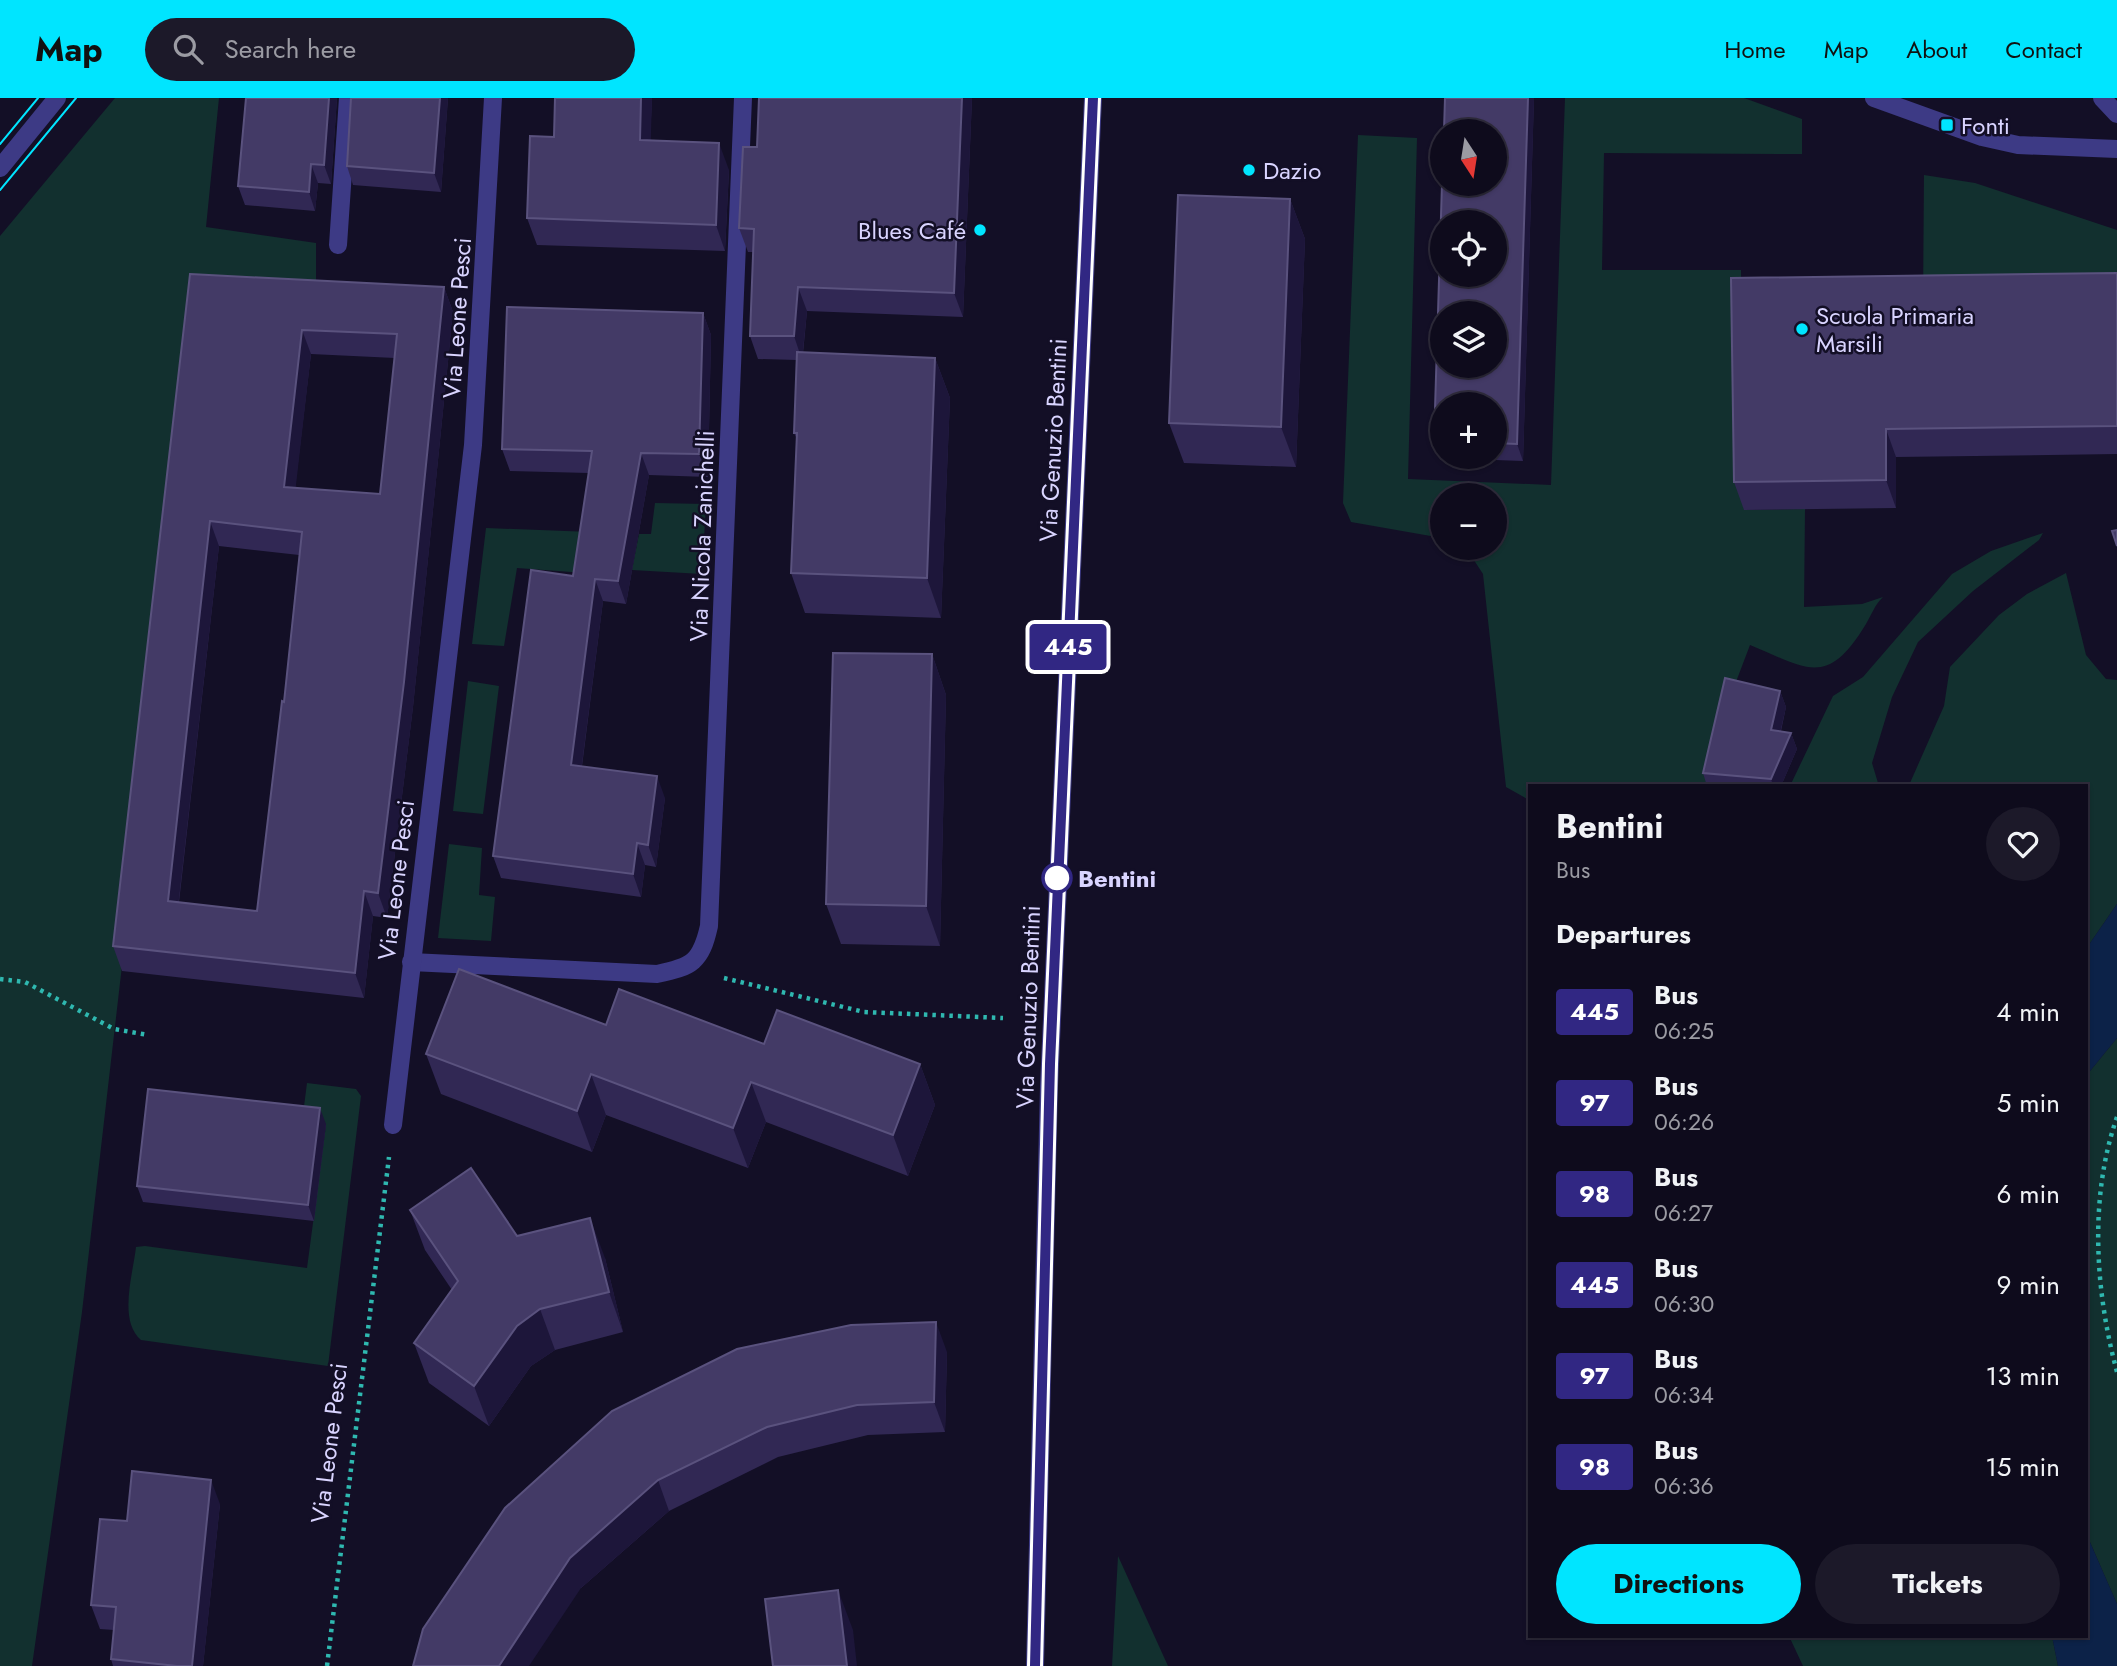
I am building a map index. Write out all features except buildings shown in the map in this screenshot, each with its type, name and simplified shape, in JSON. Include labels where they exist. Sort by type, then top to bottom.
[{"type":"street","points":[[0,168],[57,98]]},
{"type":"street","points":[[338,245],[348,98]]},
{"type":"street","name":"Via Leone Pesci","points":[[393,1125],[473,445],[493,98]]},
{"type":"street","name":"Via Nicola Zanichelli","points":[[686,968],[703,951],[709,926],[743,98]]},
{"type":"street","name":"Via Genuzio Bentini","points":[[1035,1666],[1050,1073],[1093,98]]},
{"type":"street","points":[[1874,98],[1994,140],[2018,145],[2117,149]]},
{"type":"street","points":[[2102,98],[2117,114]]},
{"type":"street","points":[[411,962],[657,974],[686,968]]},
{"type":"path","points":[[686,968],[846,1009],[1003,1018]]},
{"type":"path","points":[[0,979],[25,982],[114,1029],[148,1035]]},
{"type":"path","points":[[2117,1116],[2102,1176],[2099,1253],[2102,1302],[2117,1372]]},
{"type":"path","name":"Via Leone Pesci","points":[[327,1666],[393,1125]]},
{"type":"green space","points":[[115,98],[219,98],[206,227],[316,243],[316,305],[199,299],[82,1312],[32,1666],[0,1666],[0,236]]},
{"type":"green space","points":[[1565,98],[1744,98],[1802,119],[1802,154],[1604,153],[1602,270],[1741,270],[1744,510],[1805,509],[1804,607],[1862,604],[1883,597],[1852,644],[1840,658],[1815,668],[1787,661],[1750,645],[1731,695],[1710,784],[1528,784],[1528,799],[1506,787],[1483,574],[1474,560],[1507,560],[1507,483],[1551,485]]},
{"type":"green space","points":[[1358,135],[1417,138],[1408,479],[1503,483],[1430,483],[1430,536],[1351,522],[1343,503]]},
{"type":"green space","points":[[1924,175],[1975,183],[2117,230],[2117,301],[1923,304]]},
{"type":"green space","points":[[655,503],[706,504],[702,574],[632,570],[639,534],[651,534]]},
{"type":"green space","points":[[486,528],[591,532],[585,573],[517,568],[504,646],[472,644]]},
{"type":"green space","points":[[2043,533],[2039,540],[1973,591],[1918,642],[1892,697],[1872,763],[1878,783],[1885,784],[1791,784],[1833,696],[1863,677],[1952,574],[1991,551]]},
{"type":"green space","points":[[2066,573],[2086,655],[2106,679],[2117,680],[2117,904],[2088,946],[2088,784],[1907,784],[1944,706],[1950,667],[1999,615],[2027,594]]},
{"type":"green space","points":[[468,681],[499,686],[483,814],[453,811]]},
{"type":"green space","points":[[449,844],[482,848],[479,895],[495,897],[491,941],[438,938]]},
{"type":"green space","points":[[2117,1038],[2117,1604],[2088,1538],[2088,1074]]},
{"type":"green space","points":[[307,1083],[356,1089],[361,1096],[328,1366],[141,1340],[134,1332],[129,1309],[136,1247],[307,1268],[326,1125],[302,1122]]},
{"type":"green space","points":[[1118,1556],[1168,1666],[1112,1666]]},
{"type":"green space","points":[[1790,1638],[2052,1638],[2058,1666],[1803,1666]]},
{"type":"water","points":[[2117,904],[2117,1038],[2088,1074],[2088,946]]},
{"type":"water","points":[[2088,1538],[2117,1604],[2117,1666],[2058,1666],[2052,1638],[2088,1638]]},
{"type":"tram line","points":[[0,144],[38,98]]},
{"type":"tram line","points":[[0,190],[76,98]]},
{"type":"bus line","name":"445","points":[[1035,1666],[1041,1325],[1050,1064],[1093,98]]},
{"type":"place","name":"Fonti","points":[[1947,125]]},
{"type":"place","name":"Dazio","points":[[1249,170]]},
{"type":"place","name":"Blues Café","points":[[980,230]]},
{"type":"place","name":"Scuola Primaria Marsili","points":[[1802,329]]},
{"type":"place","name":"Bentini","points":[[1057,878]]}]
